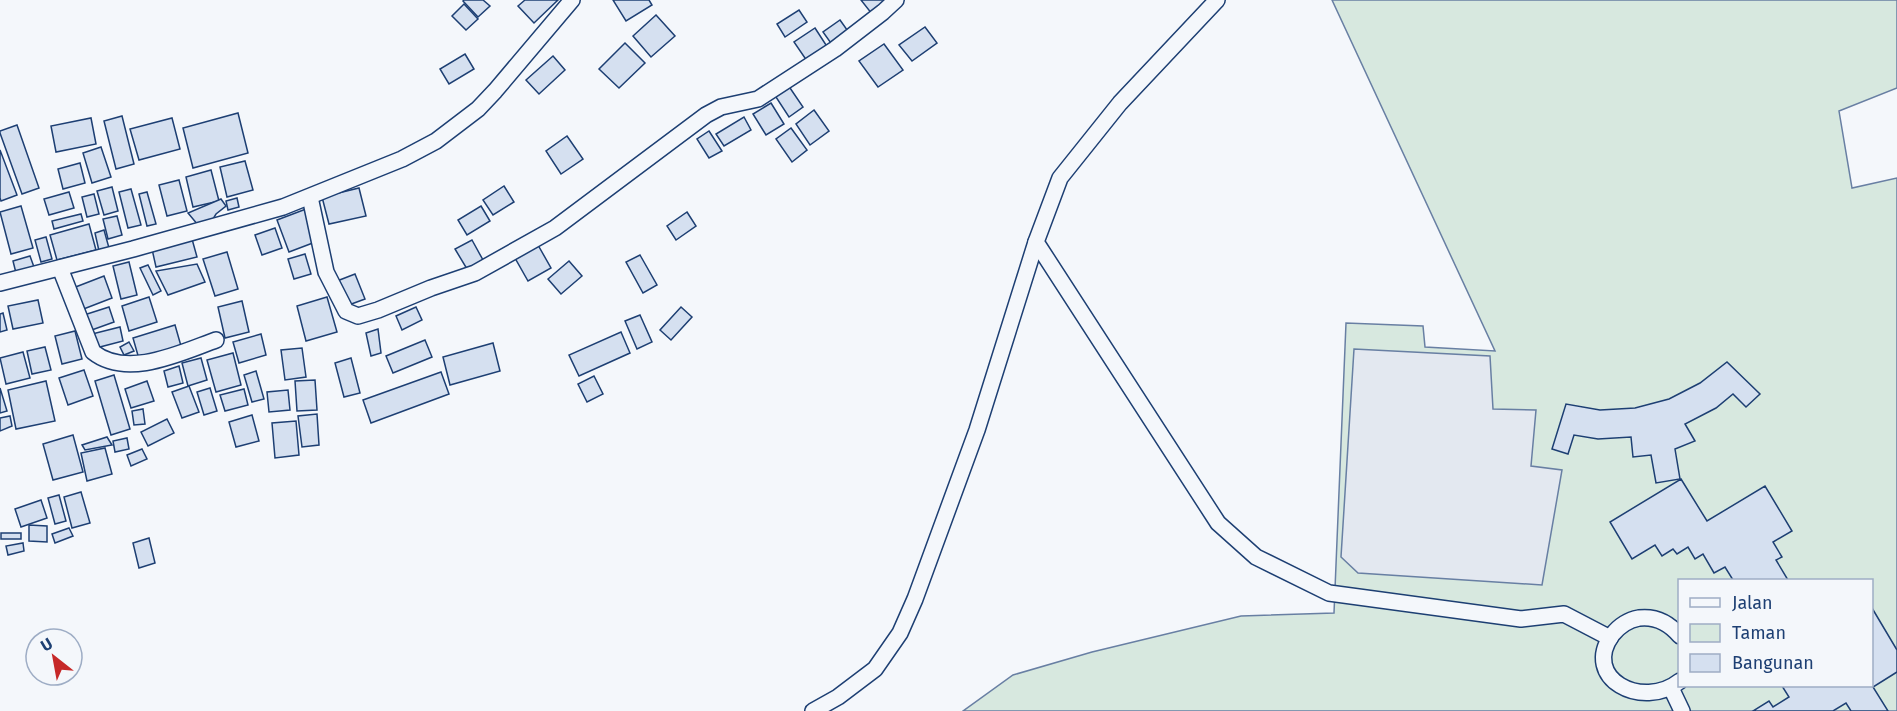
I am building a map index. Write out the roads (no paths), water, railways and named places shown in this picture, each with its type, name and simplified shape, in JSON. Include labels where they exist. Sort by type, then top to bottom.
[{"type":"street","points":[[0,283],[251,216],[310,197],[402,159],[436,141],[460,124],[495,91],[572,0]]},
{"type":"street","points":[[310,197],[326,272],[346,312],[358,316],[378,310],[475,273],[555,228],[705,115],[721,107],[758,99],[835,49],[896,0]]},
{"type":"street","points":[[813,711],[838,697],[875,669],[900,633],[915,599],[977,430],[1036,242],[1060,178],[1120,103],[1209,3]]},
{"type":"street","points":[[1036,242],[1218,523],[1256,557],[1329,593],[1521,619],[1564,614],[1610,638]]},
{"type":"street","points":[[60,268],[93,352],[103,360],[124,364],[163,360],[216,340]]},
{"type":"street","points":[[1678,634],[1665,622],[1654,619],[1643,618],[1624,624],[1616,630],[1606,646],[1605,666],[1614,685],[1631,697],[1642,699],[1663,696],[1676,685],[1682,711]]}]
